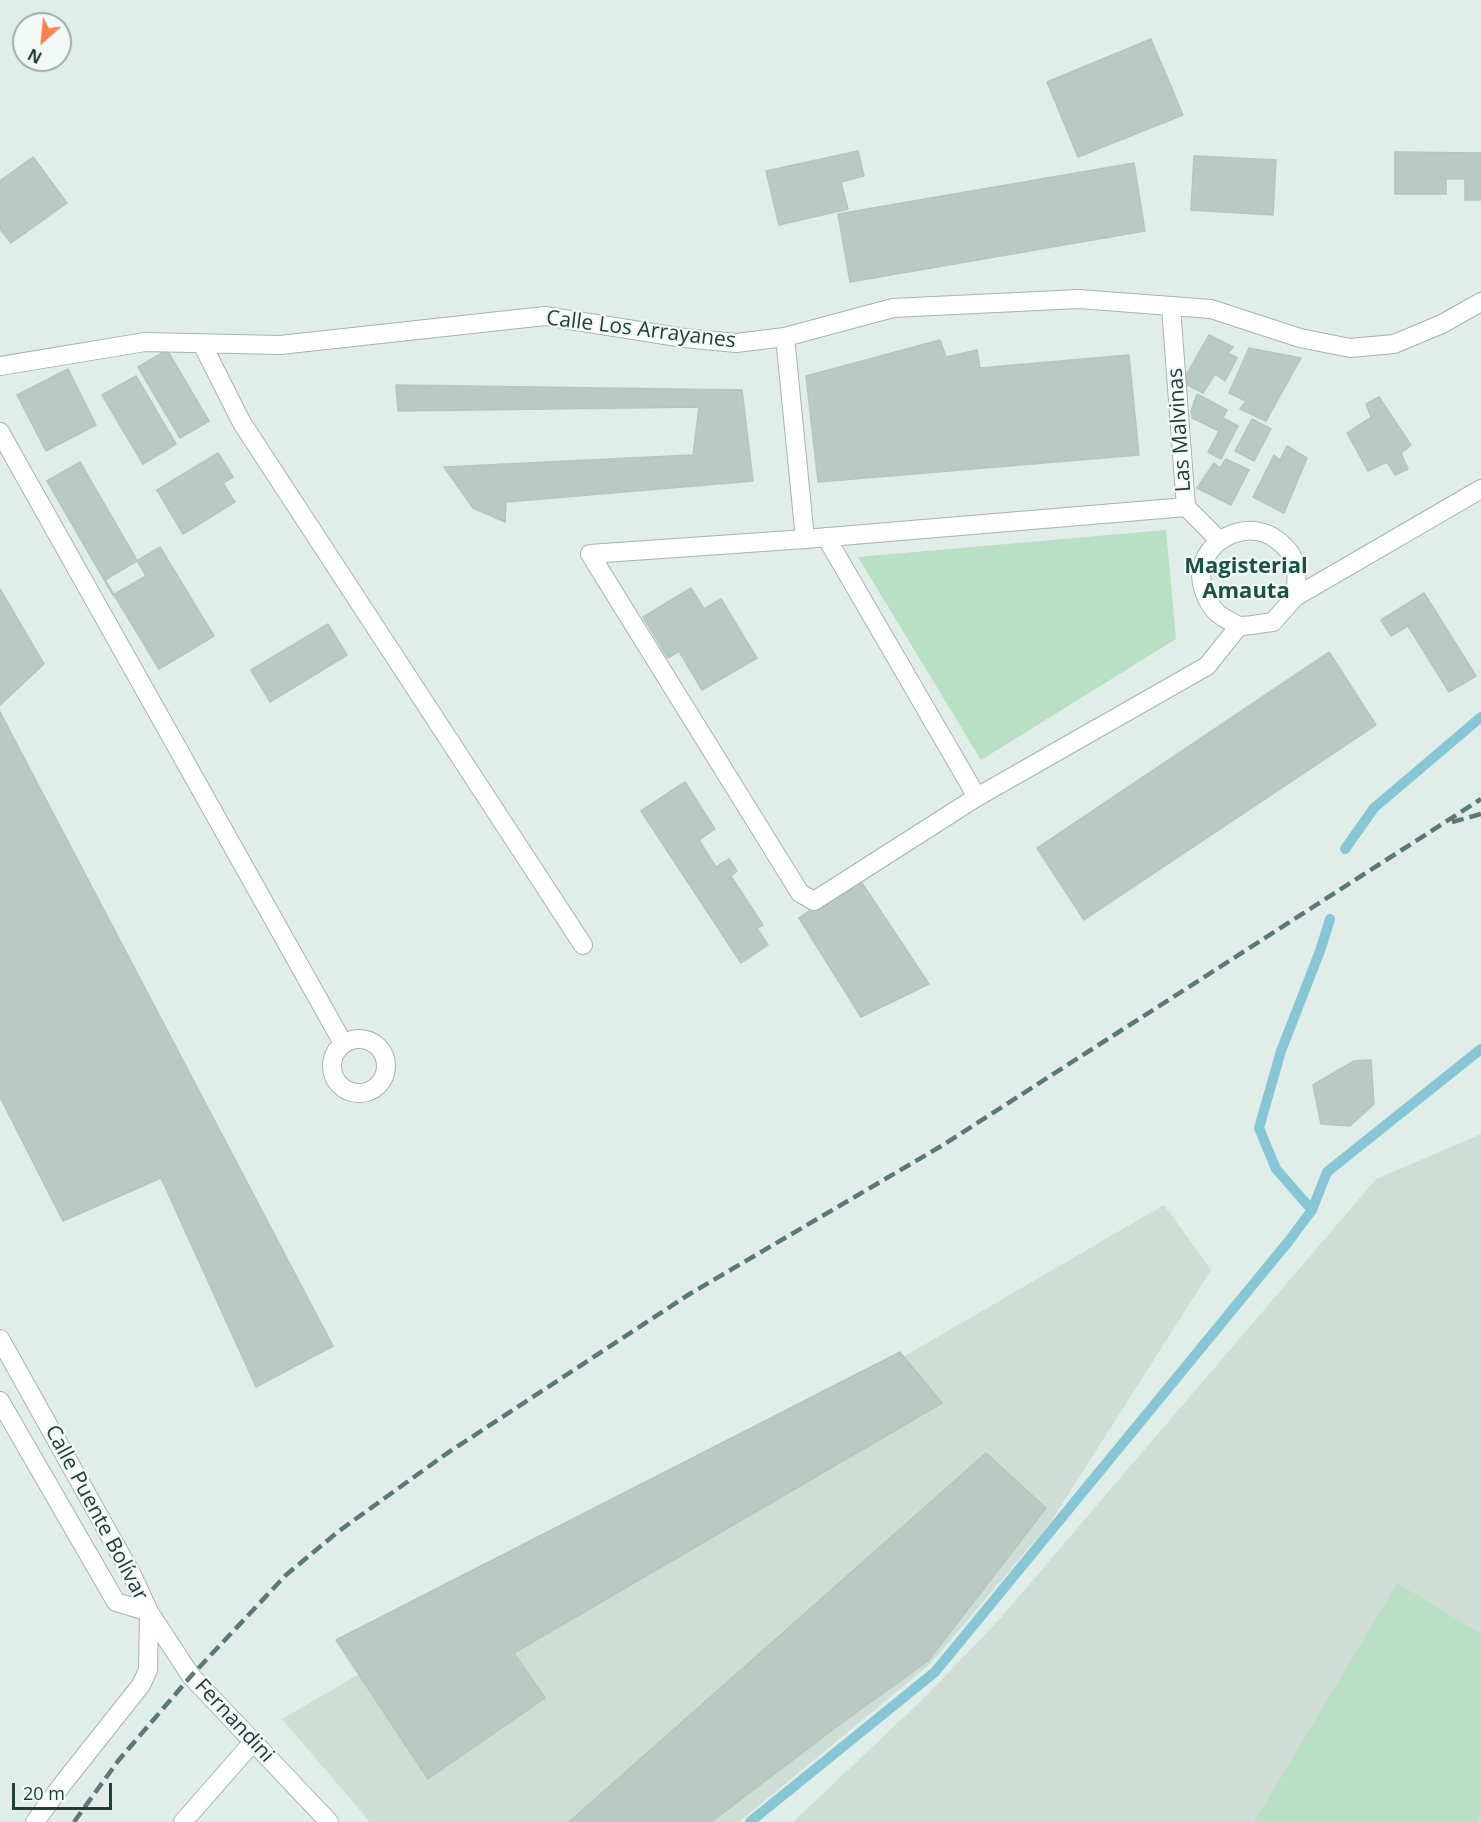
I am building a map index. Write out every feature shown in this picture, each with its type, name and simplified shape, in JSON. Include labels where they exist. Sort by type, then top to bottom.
[{"type":"street","name":"Calle Los Arrayanes","points":[[0,366],[145,342],[280,345],[545,316],[684,338],[736,343],[785,337],[893,308],[1079,299],[1211,309],[1300,338],[1350,348],[1394,344],[1442,324],[1481,302]]},
{"type":"street","name":"Las Malvinas","points":[[1172,307],[1186,507],[1219,540]]},
{"type":"street","points":[[785,337],[805,538]]},
{"type":"street","points":[[202,344],[242,423],[583,945]]},
{"type":"street","points":[[0,432],[343,1043]]},
{"type":"street","points":[[1295,597],[1298,572],[1288,548],[1268,533],[1243,530],[1219,540],[1203,562],[1202,589],[1215,613],[1239,626],[1273,622],[1295,597],[1481,489]]},
{"type":"street","points":[[1186,507],[590,554],[800,893],[814,901],[977,797],[1207,666],[1239,626]]},
{"type":"street","points":[[826,537],[977,797]]},
{"type":"street","name":"Calle Puente Bolívar","points":[[0,1339],[133,1576],[149,1612]]},
{"type":"street","name":"Calle Puente Bolívar","points":[[0,1401],[116,1602],[149,1612]]},
{"type":"street","points":[[35,1822],[141,1684],[148,1670],[149,1612]]},
{"type":"street","name":"Fernandini","points":[[149,1612],[191,1676],[329,1822]]},
{"type":"street","points":[[183,1822],[253,1742]]},
{"type":"shaded area","points":[[1481,1134],[1481,1822],[793,1822],[922,1700],[998,1621],[1376,1179]]},
{"type":"shaded area","points":[[1164,1205],[1211,1270],[1050,1523],[930,1664],[739,1822],[370,1822],[282,1719]]},
{"type":"green space","points":[[1166,530],[1176,639],[981,760],[858,557]]},
{"type":"green space","points":[[1397,1583],[1481,1634],[1481,1812],[1475,1822],[1254,1822]]},
{"type":"building","points":[[1151,39],[1183,115],[1078,157],[1047,82]]},
{"type":"building","points":[[858,151],[864,176],[841,182],[848,209],[779,225],[766,171]]},
{"type":"building","points":[[1395,152],[1481,153],[1481,200],[1465,200],[1465,179],[1446,179],[1446,194],[1395,194]]},
{"type":"building","points":[[1194,156],[1276,160],[1273,215],[1191,210]]},
{"type":"building","points":[[33,157],[67,203],[11,243],[0,229],[0,181]]},
{"type":"building","points":[[1134,163],[1145,231],[850,282],[838,214]]},
{"type":"building","points":[[1209,335],[1233,347],[1228,353],[1237,358],[1225,381],[1215,374],[1203,393],[1182,382]]},
{"type":"building","points":[[940,340],[946,357],[977,350],[980,368],[1129,355],[1139,455],[818,482],[806,376]]},
{"type":"building","points":[[1249,348],[1301,358],[1266,421],[1240,409],[1246,401],[1229,393]]},
{"type":"building","points":[[167,350],[209,421],[180,438],[138,367]]},
{"type":"building","points":[[68,369],[96,425],[46,451],[17,395]]},
{"type":"building","points":[[136,376],[176,444],[143,464],[102,395]]},
{"type":"building","points":[[396,385],[742,390],[753,481],[506,502],[505,522],[473,508],[444,467],[693,455],[699,407],[398,411]]},
{"type":"building","points":[[1197,394],[1227,410],[1223,418],[1238,426],[1221,459],[1208,452],[1219,431],[1192,418],[1191,411]]},
{"type":"building","points":[[1379,397],[1411,445],[1401,453],[1408,469],[1395,475],[1387,462],[1368,471],[1347,433],[1371,417],[1366,404]]},
{"type":"building","points":[[1252,419],[1271,429],[1254,461],[1235,451]]},
{"type":"building","points":[[1287,446],[1307,458],[1284,513],[1253,497],[1274,455],[1280,460]]},
{"type":"building","points":[[218,453],[233,477],[223,483],[235,502],[183,534],[157,490]]},
{"type":"building","points":[[1226,459],[1249,470],[1231,505],[1197,488],[1214,463],[1220,468]]},
{"type":"building","points":[[80,462],[146,576],[113,595],[47,481]]},
{"type":"building","points":[[160,547],[214,636],[159,669],[105,580]]},
{"type":"building","points":[[691,588],[704,609],[721,599],[757,658],[702,690],[679,651],[668,658],[643,617]]},
{"type":"building","points":[[0,589],[44,664],[0,705]]},
{"type":"building","points":[[1424,593],[1476,676],[1449,692],[1408,626],[1391,636],[1381,620]]},
{"type":"building","points":[[328,624],[347,655],[270,702],[251,670]]},
{"type":"building","points":[[1329,652],[1376,725],[1084,920],[1037,848]]},
{"type":"building","points":[[0,712],[333,1346],[256,1387],[161,1178],[63,1221],[0,1097]]},
{"type":"building","points":[[685,782],[715,829],[699,840],[716,867],[729,859],[737,871],[731,876],[763,925],[757,928],[768,945],[741,963],[641,811]]},
{"type":"building","points":[[858,877],[929,984],[861,1017],[799,918]]},
{"type":"building","points":[[1371,1060],[1374,1104],[1350,1126],[1321,1124],[1313,1085],[1354,1061]]},
{"type":"building","points":[[900,1352],[942,1403],[514,1653],[545,1698],[428,1779],[336,1640]]},
{"type":"building","points":[[986,1453],[1046,1508],[928,1661],[711,1822],[569,1822]]},
{"type":"waterway","points":[[1345,849],[1374,808],[1481,717]]},
{"type":"waterway","points":[[1312,1210],[1276,1169],[1259,1128],[1281,1051],[1330,919]]},
{"type":"waterway","points":[[750,1822],[935,1672],[1288,1242],[1312,1210],[1327,1172],[1481,1049]]},
{"type":"railway","points":[[74,1822],[118,1761],[191,1676],[286,1575],[339,1531],[446,1454],[688,1295],[943,1145],[1481,799]]},
{"type":"railway","points":[[1452,822],[1481,814]]},
{"type":"district","name":"Magisterial Amauta","points":[[1246,580]]}]
